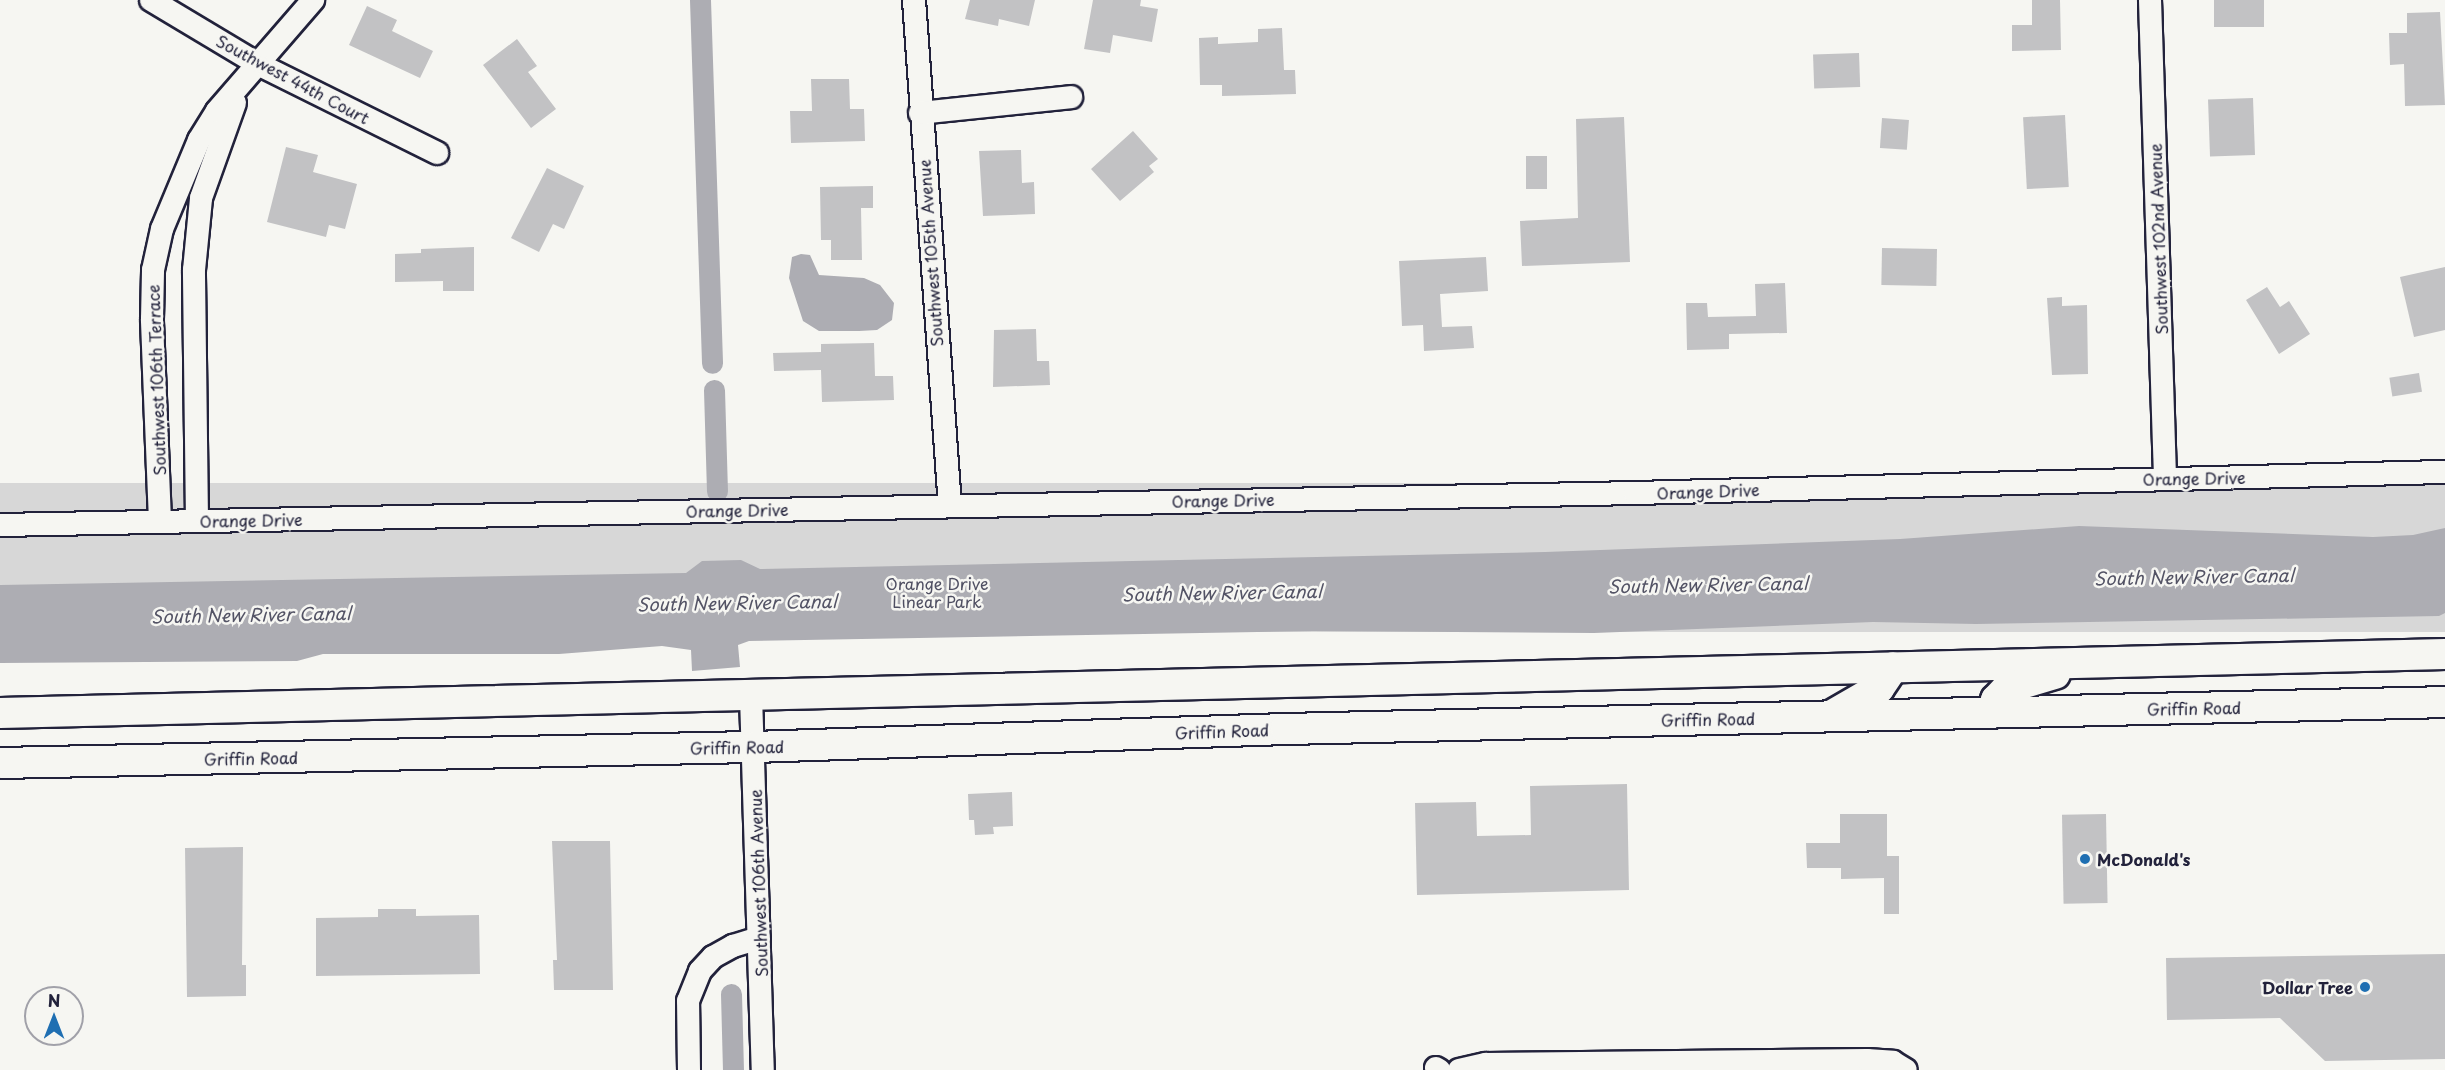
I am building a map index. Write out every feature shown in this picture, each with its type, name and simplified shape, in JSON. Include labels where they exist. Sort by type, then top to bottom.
[{"type":"main road","points":[[0,712],[751,696],[1274,680],[2445,654]]},
{"type":"main road","points":[[1992,713],[1996,700],[2007,688],[2089,663]]},
{"type":"main road","points":[[1829,717],[1873,692],[1893,667]]},
{"type":"main road","name":"Griffin Road","points":[[0,763],[754,747],[1286,729],[2445,702]]},
{"type":"street","name":"Southwest 44th Court","points":[[151,0],[258,64],[437,153]]},
{"type":"street","name":"Southwest 106th Terrace","points":[[160,522],[153,270],[174,194],[199,140],[217,111],[313,0]]},
{"type":"street","name":"Southwest 105th Avenue","points":[[914,0],[920,113],[950,506]]},
{"type":"street","name":"Southwest 102nd Avenue","points":[[2150,0],[2166,479]]},
{"type":"street","name":"Southwest 106th Terrace","points":[[197,521],[192,321],[201,198],[211,163],[243,82]]},
{"type":"street","points":[[920,113],[1071,97]]},
{"type":"street","name":"Orange Drive","points":[[0,525],[2445,472]]},
{"type":"street","name":"Southwest 106th Avenue","points":[[751,696],[763,1070]]},
{"type":"street","points":[[689,1070],[688,1001],[700,971],[712,957],[733,946],[759,938]]},
{"type":"street","points":[[1459,1070],[1486,1064],[1867,1060],[1893,1062],[1905,1069]]},
{"type":"green space","name":"Orange Drive Linear Park","points":[[0,483],[2445,483],[2445,632],[0,632]]},
{"type":"water","points":[[801,254],[810,255],[819,275],[864,278],[880,285],[894,303],[892,320],[877,330],[859,331],[819,331],[803,321],[789,278],[792,257]]},
{"type":"water","name":"South New River Canal","points":[[2079,526],[2373,537],[2413,535],[2445,528],[2445,613],[2439,616],[1976,624],[1873,622],[1594,633],[1313,631],[749,641],[738,645],[740,667],[692,671],[691,650],[662,646],[559,654],[323,654],[297,661],[0,663],[0,585],[686,573],[702,561],[741,560],[760,569],[1545,552],[1900,539]]},
{"type":"building","points":[[970,0],[1035,0],[1029,26],[999,19],[998,26],[965,19]]},
{"type":"building","points":[[1093,0],[1141,0],[1140,6],[1158,9],[1152,42],[1113,35],[1110,53],[1084,49]]},
{"type":"building","points":[[2032,0],[2060,0],[2061,50],[2012,51],[2012,25],[2032,25]]},
{"type":"building","points":[[2214,0],[2264,0],[2264,27],[2214,27]]},
{"type":"building","points":[[367,6],[397,20],[392,31],[433,51],[420,78],[349,45]]},
{"type":"building","points":[[2440,12],[2445,105],[2405,106],[2404,64],[2390,65],[2389,33],[2407,33],[2407,13]]},
{"type":"building","points":[[1282,28],[1284,70],[1295,70],[1296,94],[1222,96],[1222,85],[1200,85],[1199,38],[1218,37],[1218,44],[1258,42],[1258,29]]},
{"type":"building","points":[[517,39],[537,66],[528,72],[556,109],[531,128],[483,65]]},
{"type":"building","points":[[1859,53],[1860,87],[1814,89],[1813,55]]},
{"type":"building","points":[[811,79],[849,79],[850,109],[864,109],[865,141],[791,143],[790,111],[812,111]]},
{"type":"building","points":[[2253,98],[2255,155],[2210,157],[2208,100]]},
{"type":"building","points":[[2065,115],[2069,187],[2027,189],[2023,117]]},
{"type":"building","points":[[1624,117],[1630,262],[1522,266],[1520,221],[1578,218],[1576,119]]},
{"type":"building","points":[[1882,118],[1909,120],[1907,150],[1880,148]]},
{"type":"building","points":[[1133,131],[1158,159],[1149,166],[1154,172],[1120,201],[1091,169]]},
{"type":"building","points":[[286,147],[318,155],[313,172],[357,184],[345,229],[329,225],[326,237],[267,222]]},
{"type":"building","points":[[1021,150],[1022,183],[1034,182],[1035,214],[983,216],[979,151]]},
{"type":"building","points":[[1526,156],[1547,156],[1547,189],[1526,189]]},
{"type":"building","points":[[547,168],[584,186],[564,229],[553,224],[539,252],[511,238]]},
{"type":"building","points":[[873,186],[873,208],[861,208],[862,260],[831,260],[831,240],[821,240],[820,187]]},
{"type":"building","points":[[474,247],[474,291],[443,291],[443,281],[395,282],[395,254],[421,253],[421,249]]},
{"type":"building","points":[[1882,248],[1937,249],[1936,286],[1881,285]]},
{"type":"building","points":[[1486,257],[1488,291],[1440,294],[1442,327],[1472,326],[1474,348],[1424,351],[1423,325],[1402,326],[1399,261]]},
{"type":"building","points":[[2445,267],[2445,330],[2414,337],[2400,277]]},
{"type":"building","points":[[1785,283],[1787,333],[1729,334],[1729,349],[1687,350],[1686,303],[1707,303],[1708,317],[1756,316],[1755,284]]},
{"type":"building","points":[[2267,287],[2280,307],[2289,301],[2310,334],[2279,354],[2246,300]]},
{"type":"building","points":[[2062,297],[2062,306],[2087,305],[2088,374],[2052,375],[2047,298]]},
{"type":"building","points":[[1036,329],[1037,361],[1049,361],[1050,385],[993,387],[994,330]]},
{"type":"building","points":[[874,343],[875,376],[893,376],[894,400],[822,402],[821,370],[774,371],[773,353],[821,352],[821,344]]},
{"type":"building","points":[[2419,373],[2422,392],[2392,396],[2389,378]]},
{"type":"building","points":[[1627,784],[1629,890],[1417,895],[1415,803],[1476,802],[1477,836],[1531,835],[1530,786]]},
{"type":"building","points":[[1012,792],[1013,826],[993,827],[994,834],[975,835],[974,820],[969,820],[968,794]]},
{"type":"building","points":[[1840,814],[1887,814],[1887,856],[1899,856],[1899,914],[1884,914],[1884,878],[1841,879],[1841,868],[1807,868],[1806,843],[1840,843]]},
{"type":"building","name":"McDonald's","points":[[2106,814],[2108,903],[2064,904],[2062,815]]},
{"type":"building","points":[[552,841],[610,841],[613,990],[554,990],[553,960],[557,960]]},
{"type":"building","points":[[243,847],[242,965],[246,965],[246,996],[187,997],[185,848]]},
{"type":"building","points":[[378,909],[416,909],[416,916],[479,915],[480,974],[316,976],[316,918],[378,917]]},
{"type":"building","points":[[2445,954],[2445,1059],[2325,1061],[2280,1018],[2167,1020],[2166,958]]},
{"type":"waterway","points":[[700,0],[712,363]]},
{"type":"waterway","points":[[714,390],[717,491]]},
{"type":"waterway","points":[[731,994],[733,1070]]},
{"type":"place","name":"McDonald's","points":[[2085,859]]},
{"type":"place","name":"Dollar Tree","points":[[2365,987]]}]
